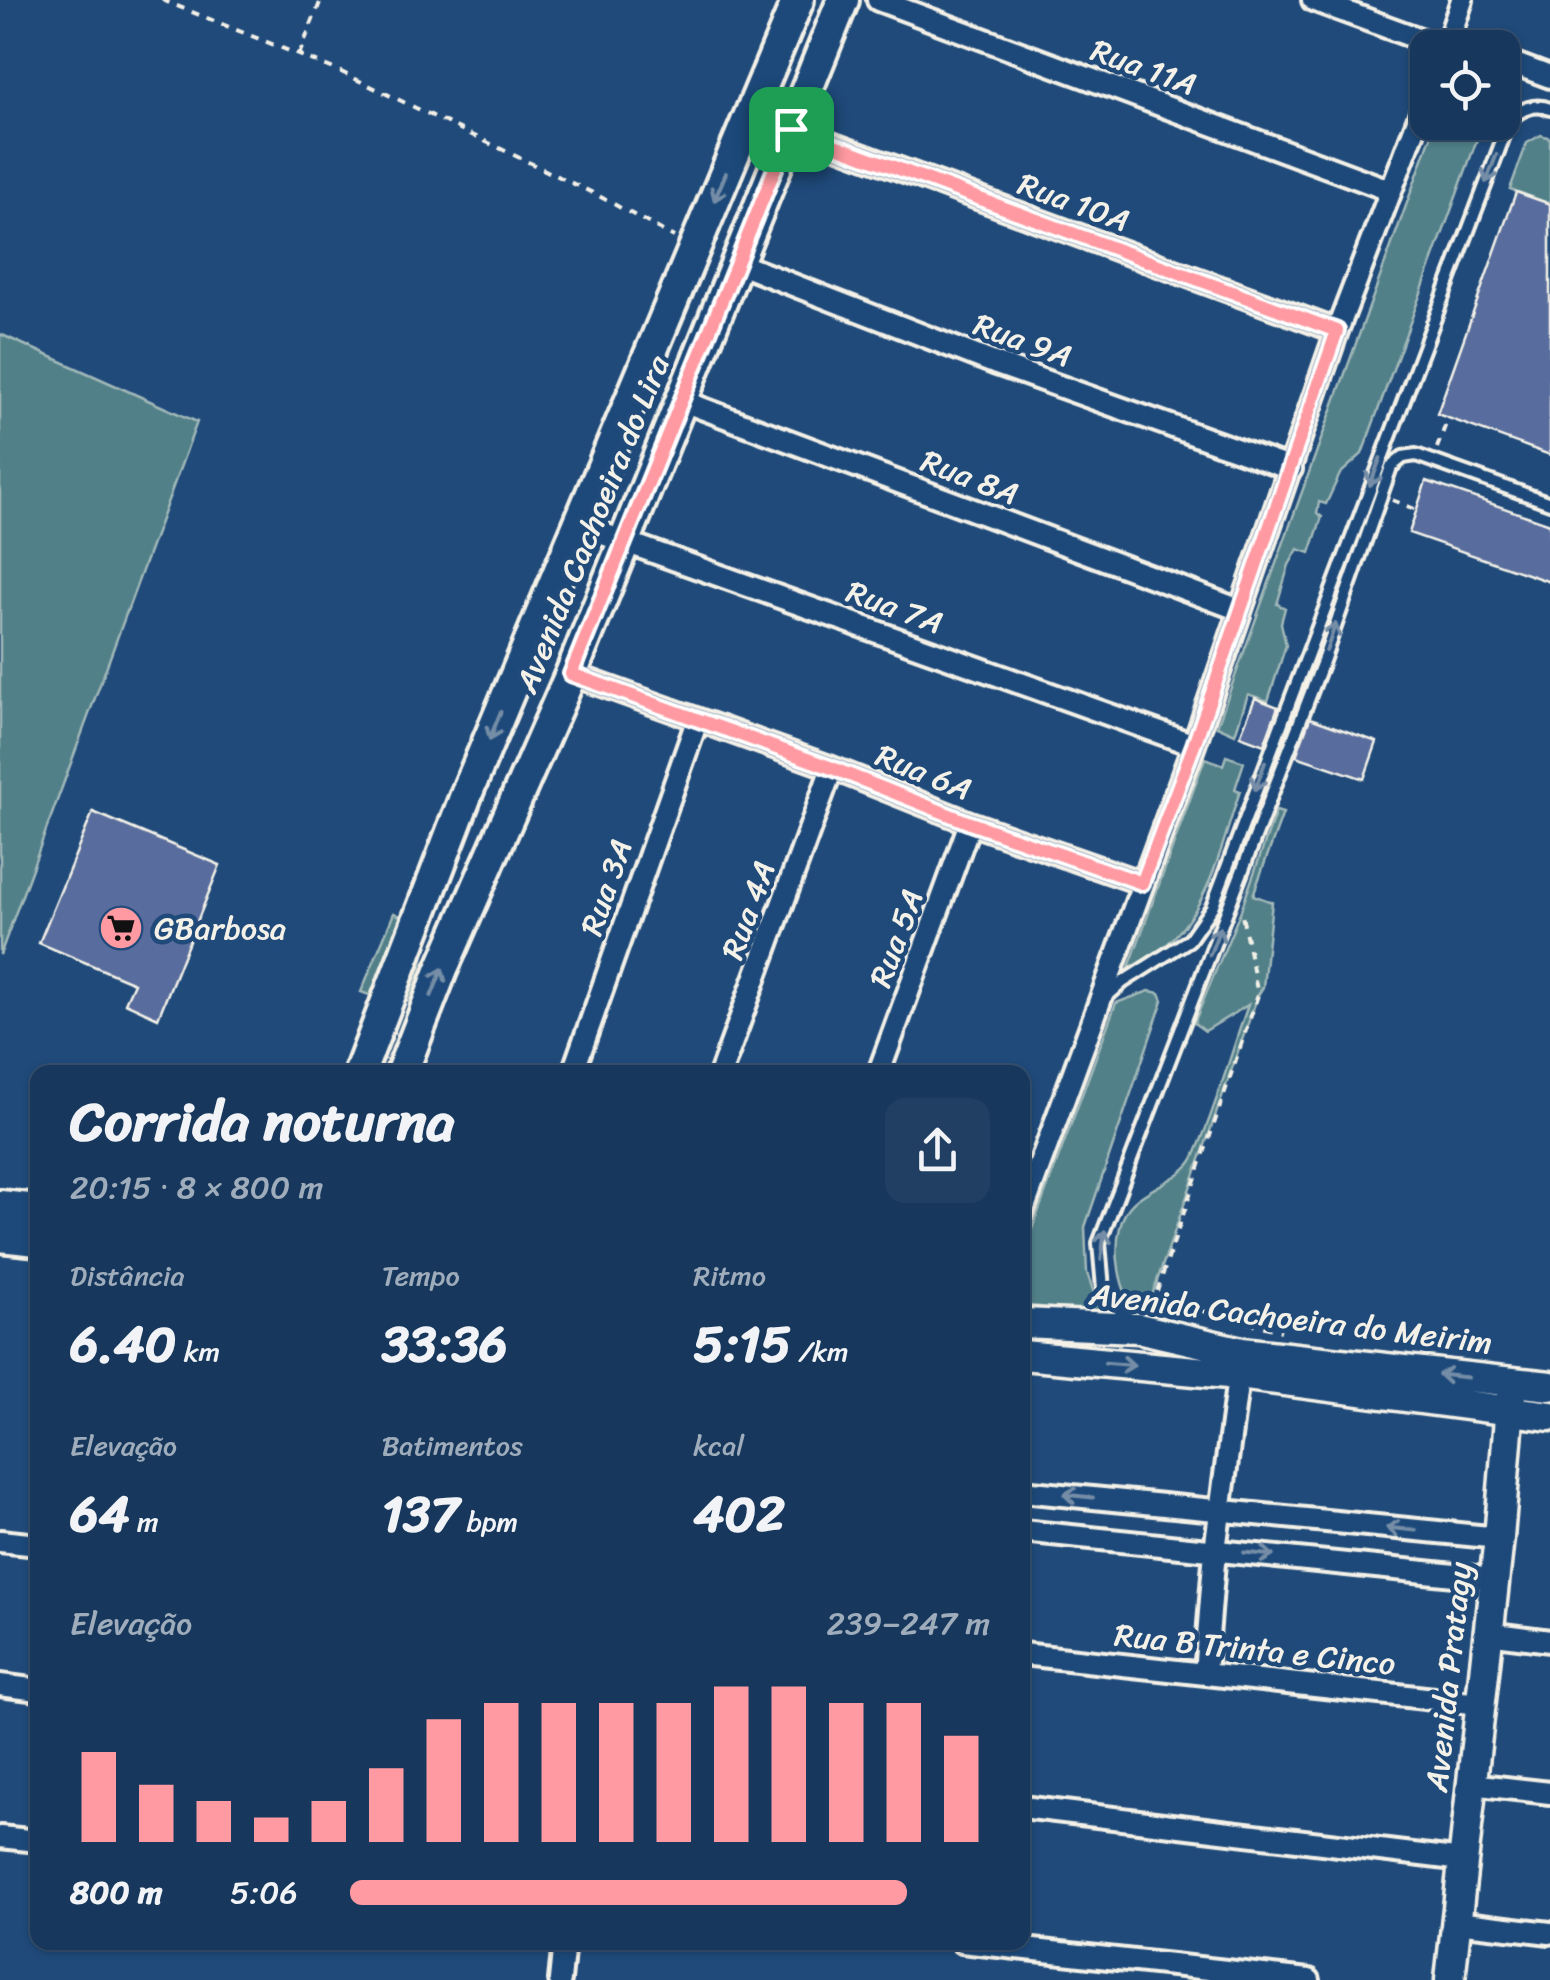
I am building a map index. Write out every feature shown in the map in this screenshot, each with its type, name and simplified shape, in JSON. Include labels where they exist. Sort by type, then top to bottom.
[{"type":"main road","name":"Avenida Cachoeira do Lira","points":[[363,1065],[468,790],[798,0]]},
{"type":"main road","name":"Avenida Cachoeira do Lira","points":[[405,1065],[441,971],[571,674],[842,0]]},
{"type":"main road","points":[[0,1206],[30,1209]]},
{"type":"main road","points":[[0,1236],[30,1239]]},
{"type":"street","name":"Rua 11A","points":[[878,0],[1389,190]]},
{"type":"street","points":[[1313,0],[1410,33]]},
{"type":"street","points":[[1452,30],[1462,0]]},
{"type":"street","points":[[1520,65],[1550,76]]},
{"type":"street","name":"Rua 10A","points":[[791,129],[1337,331]]},
{"type":"street","points":[[1030,1190],[1194,745],[1337,331],[1410,138]]},
{"type":"street","name":"Rua 9A","points":[[737,263],[994,362],[1290,469]]},
{"type":"street","name":"Rua 8A","points":[[680,400],[1240,610]]},
{"type":"street","name":"Rua 7A","points":[[578,525],[1194,745]]},
{"type":"street","name":"Rua 6A","points":[[571,674],[1142,883]]},
{"type":"street","name":"Rua 3A","points":[[575,1065],[697,720]]},
{"type":"street","name":"Rua 4A","points":[[725,1065],[832,768]]},
{"type":"street","name":"Rua 5A","points":[[882,1065],[970,823]]},
{"type":"street","name":"Avenida Cachoeira do Meirim","points":[[1030,1323],[1145,1317],[1240,1363],[1510,1413],[1550,1416]]},
{"type":"street","name":"Avenida Cachoeira do Meirim","points":[[1030,1355],[1240,1363],[1550,1386]]},
{"type":"street","points":[[1205,1674],[1215,1550],[1240,1363]]},
{"type":"street","name":"Avenida Pratagy","points":[[1450,1980],[1512,1382]]},
{"type":"street","points":[[1030,1491],[1498,1538]]},
{"type":"street","points":[[1030,1532],[1494,1579]]},
{"type":"street","points":[[0,1541],[30,1544]]},
{"type":"street","points":[[1488,1634],[1550,1641]]},
{"type":"street","name":"Rua B Trinta e Cinco","points":[[1030,1655],[1480,1704]]},
{"type":"street","points":[[0,1686],[30,1689]]},
{"type":"street","points":[[1471,1784],[1550,1793]]},
{"type":"street","points":[[1030,1807],[1463,1860]]},
{"type":"street","points":[[0,1836],[30,1840]]},
{"type":"street","points":[[1456,1922],[1550,1933]]},
{"type":"street","points":[[1030,1949],[1309,1980]]},
{"type":"street","points":[[560,1980],[563,1950]]},
{"type":"lane","points":[[1098,1004],[1124,982],[1189,940],[1212,907],[1510,120],[1518,111],[1542,106],[1550,109]]},
{"type":"lane","points":[[1145,1317],[1124,1312],[1109,1300],[1103,1288],[1100,1243],[1322,664],[1390,467],[1403,457],[1416,455],[1550,503]]},
{"type":"path","points":[[162,0],[339,71],[599,196],[694,248]]},
{"type":"path","points":[[299,55],[321,0]]},
{"type":"path","points":[[1145,1317],[1258,995],[1241,910]]},
{"type":"green space","points":[[1541,135],[1550,138],[1550,204],[1510,189],[1527,143]]},
{"type":"green space","points":[[1430,140],[1477,140],[1362,454],[1340,474],[1326,504],[1319,502],[1317,513],[1322,517],[1310,553],[1298,549],[1289,565],[1277,604],[1285,608],[1281,623],[1286,645],[1268,701],[1248,694],[1235,734],[1217,726]]},
{"type":"green space","points":[[0,334],[197,422],[0,955]]},
{"type":"green space","points":[[1226,756],[1244,762],[1235,789],[1240,791],[1204,894],[1174,937],[1128,970],[1205,758],[1223,765]]},
{"type":"green space","points":[[1276,811],[1283,813],[1253,895],[1272,902],[1263,987],[1145,1315],[1139,1315],[1120,1275],[1120,1227],[1134,1202],[1189,1164],[1209,1120],[1248,1005],[1205,1031],[1194,1023],[1241,910]]},
{"type":"green space","points":[[394,913],[418,931],[424,951],[409,1001],[397,1005],[361,992]]},
{"type":"green space","points":[[1149,991],[1160,993],[1163,1000],[1085,1227],[1087,1273],[1101,1313],[1030,1306],[1030,1234],[1116,1003]]},
{"type":"building","points":[[1516,192],[1550,204],[1550,455],[1437,414]]},
{"type":"building","points":[[1426,481],[1550,524],[1550,582],[1409,533]]},
{"type":"building","points":[[1255,698],[1278,707],[1264,745],[1240,736]]},
{"type":"building","points":[[1310,718],[1377,742],[1364,779],[1296,756]]},
{"type":"building","name":"GBarbosa","points":[[93,812],[220,865],[158,1018],[125,1003],[134,983],[39,943]]},
{"type":"place","name":"GBarbosa","points":[[121,928]]},
{"type":"route","points":[[791,129],[1337,331],[1194,745],[1142,883],[571,674],[791,129]]}]
